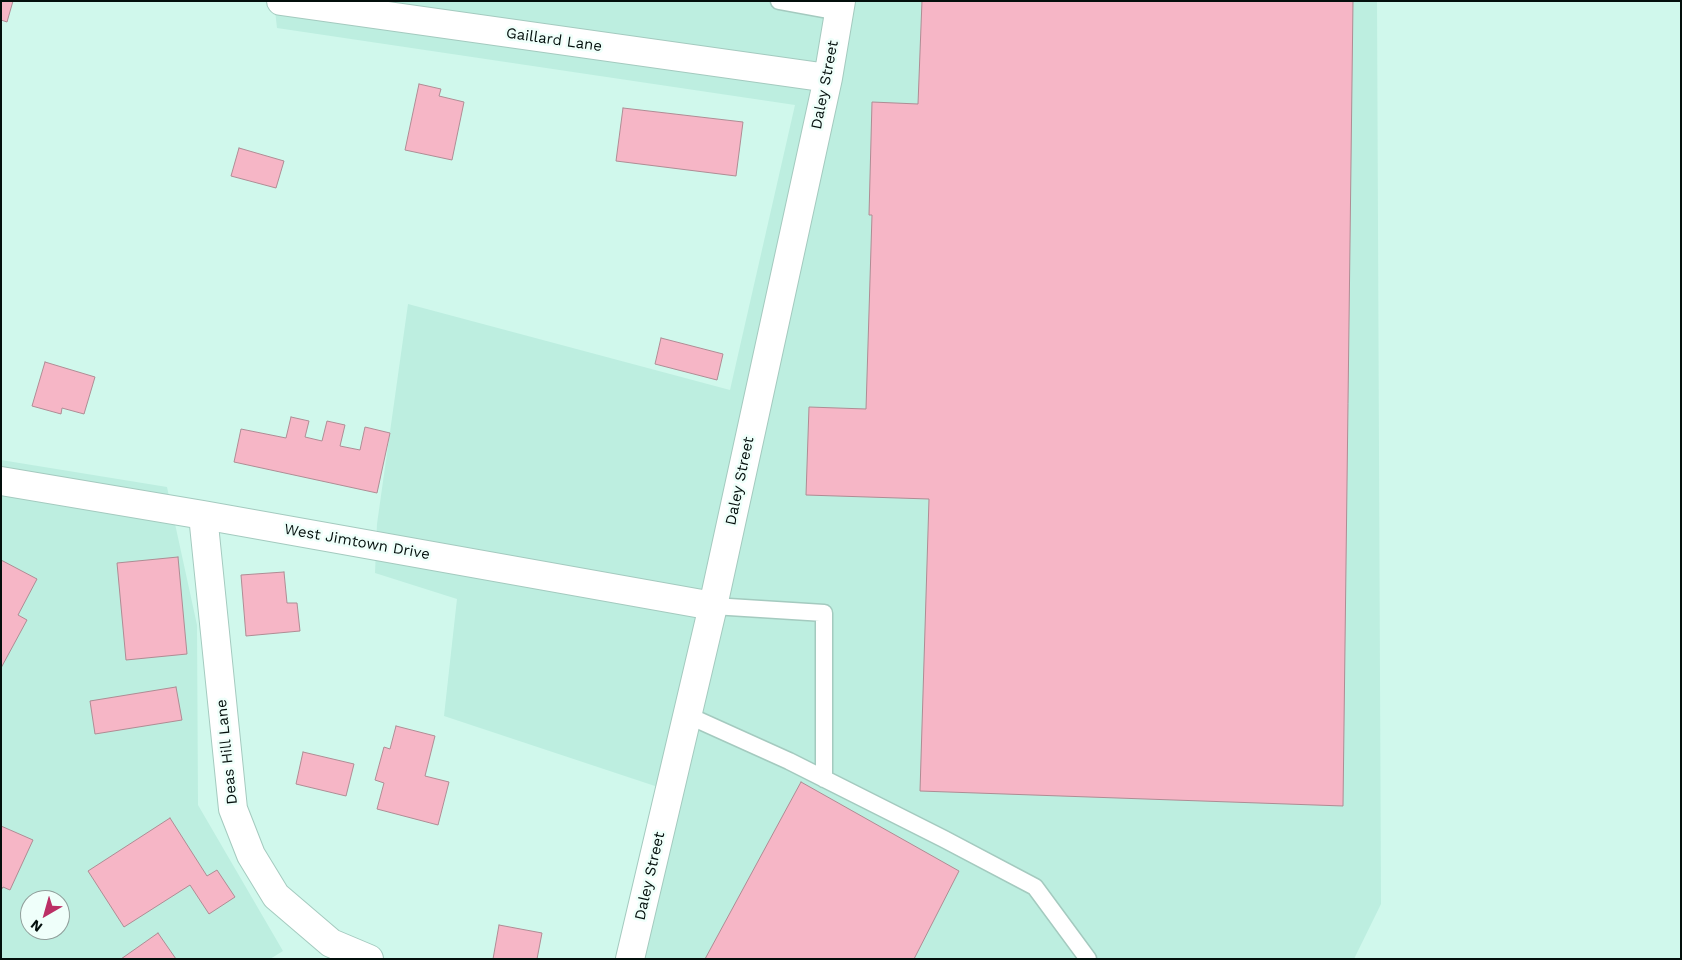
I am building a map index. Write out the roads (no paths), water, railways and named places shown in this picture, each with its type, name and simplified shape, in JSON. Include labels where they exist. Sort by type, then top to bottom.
[{"type":"street","name":"Gaillard Lane","points":[[281,1],[828,78]]},
{"type":"street","name":"Daley Street","points":[[630,959],[713,606],[828,78],[840,6]]},
{"type":"street","name":"West Jimtown Drive","points":[[1,481],[713,606]]},
{"type":"street","name":"Deas Hill Lane","points":[[202,515],[233,809],[251,856],[276,896],[331,943],[369,959]]},
{"type":"lane","points":[[779,1],[840,6]]},
{"type":"lane","points":[[713,606],[824,613],[824,779]]},
{"type":"lane","points":[[688,715],[824,779],[1035,887],[1088,959]]}]
